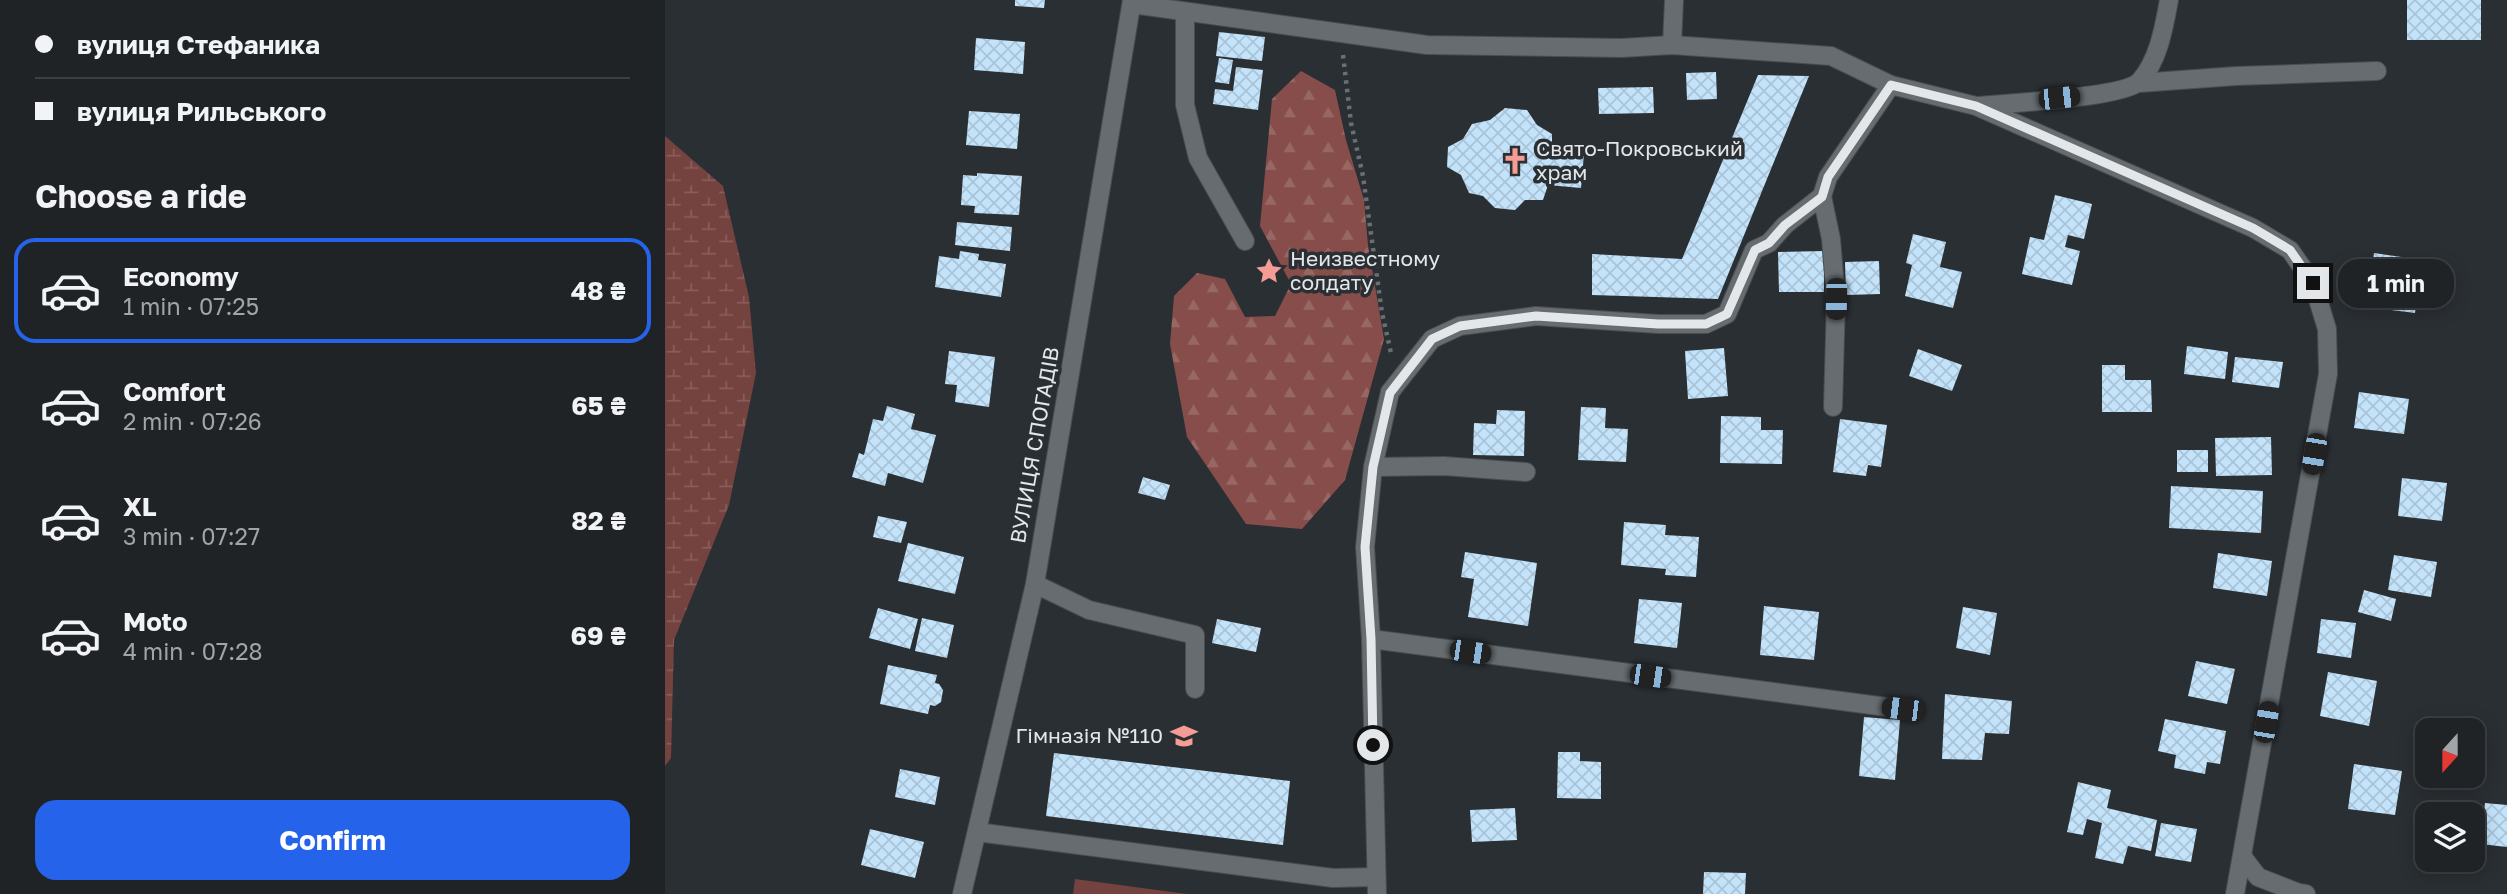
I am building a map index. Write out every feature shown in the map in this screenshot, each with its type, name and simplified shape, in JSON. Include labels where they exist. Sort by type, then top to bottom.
[{"type":"street","points":[[1672,45],[1674,0]]},
{"type":"street","points":[[2139,83],[2161,44],[2169,0]]},
{"type":"street","points":[[1132,2],[1185,12],[1427,45],[1621,48],[1672,45],[1831,56],[1891,85],[1976,106],[2253,228],[2290,250],[2313,283],[2327,329],[2328,374],[2235,894]]},
{"type":"street","name":"ВУЛИЦЯ СПОГАДІВ","points":[[962,894],[1035,584],[1132,2]]},
{"type":"street","points":[[1185,12],[1185,105],[1198,158],[1245,241]]},
{"type":"street","points":[[1976,106],[2115,92],[2139,83],[2377,71]]},
{"type":"street","points":[[1833,407],[1836,299],[1831,239],[1822,197],[1828,177],[1891,85]]},
{"type":"street","points":[[977,832],[1013,839],[1333,878],[1377,886],[1371,639],[1365,547],[1373,467],[1390,393],[1432,339],[1460,326],[1536,316],[1658,324],[1706,324],[1727,314],[1755,250],[1769,243],[1785,225],[1822,197]]},
{"type":"street","points":[[1373,467],[1444,466],[1526,472]]},
{"type":"street","points":[[1035,584],[1089,610],[1195,635],[1195,689]]},
{"type":"street","points":[[1371,639],[1902,709]]},
{"type":"street","points":[[2242,856],[2257,877],[2307,894]]},
{"type":"path","points":[[1340,34],[1350,123],[1363,176],[1382,313],[1392,356],[1390,393]]},
{"type":"green space","points":[[1301,71],[1335,90],[1346,140],[1364,200],[1368,245],[1384,339],[1345,480],[1302,529],[1246,524],[1187,437],[1170,344],[1174,296],[1197,273],[1225,279],[1245,317],[1275,316],[1291,284],[1260,226],[1272,99]]},
{"type":"green space","points":[[665,136],[723,186],[749,297],[756,373],[729,505],[674,640],[671,758],[665,766]]},
{"type":"green space","points":[[1075,879],[1187,894],[1073,894]]},
{"type":"building","points":[[1015,0],[1045,0],[1044,8],[1015,6]]},
{"type":"building","points":[[2407,0],[2481,0],[2481,40],[2407,40]]},
{"type":"building","points":[[1219,32],[1265,37],[1262,61],[1216,56]]},
{"type":"building","points":[[976,38],[1025,42],[1023,74],[974,70]]},
{"type":"building","points":[[1219,58],[1233,60],[1229,84],[1215,82]]},
{"type":"building","points":[[1236,67],[1263,70],[1258,110],[1213,104],[1215,89],[1233,91]]},
{"type":"building","points":[[1716,72],[1717,99],[1687,100],[1686,73]]},
{"type":"building","points":[[1758,75],[1809,76],[1718,299],[1592,295],[1592,254],[1682,259]]},
{"type":"building","points":[[1653,87],[1654,113],[1599,114],[1598,88]]},
{"type":"building","name":"Свято-Покровський храм","points":[[1505,108],[1527,110],[1537,125],[1552,134],[1552,151],[1584,154],[1581,188],[1548,185],[1543,200],[1525,200],[1515,210],[1495,208],[1483,196],[1469,193],[1461,175],[1447,167],[1448,147],[1463,139],[1472,124],[1490,120]]},
{"type":"building","points":[[969,111],[1020,114],[1017,149],[966,145]]},
{"type":"building","points":[[977,173],[1022,176],[1019,215],[974,213],[975,206],[961,205],[963,175],[977,176]]},
{"type":"building","points":[[2055,195],[2092,204],[2084,239],[2068,235],[2065,247],[2080,251],[2072,285],[2022,274],[2030,237],[2044,240]]},
{"type":"building","points":[[957,222],[1012,227],[1010,251],[955,245]]},
{"type":"building","points":[[1913,234],[1946,242],[1940,267],[1962,272],[1953,308],[1905,296],[1912,265],[1906,263]]},
{"type":"building","points":[[960,251],[979,254],[978,260],[1006,264],[1001,297],[935,287],[939,256],[959,259]]},
{"type":"building","points":[[1824,251],[1824,292],[1779,292],[1778,252]]},
{"type":"building","points":[[2374,253],[2422,260],[2415,313],[2367,307]]},
{"type":"building","points":[[1879,261],[1880,294],[1846,295],[1845,262]]},
{"type":"building","points":[[2187,346],[2228,352],[2225,379],[2184,374]]},
{"type":"building","points":[[1724,348],[1728,396],[1688,399],[1685,351]]},
{"type":"building","points":[[1918,349],[1962,365],[1952,391],[1909,376]]},
{"type":"building","points":[[949,351],[995,357],[989,407],[955,402],[957,385],[945,384]]},
{"type":"building","points":[[2235,357],[2283,362],[2279,388],[2232,382]]},
{"type":"building","points":[[2102,365],[2125,365],[2125,380],[2151,380],[2152,412],[2102,412]]},
{"type":"building","points":[[2359,392],[2409,399],[2404,434],[2354,428]]},
{"type":"building","points":[[887,406],[915,414],[911,429],[936,435],[923,483],[888,473],[885,486],[852,477],[859,453],[864,455],[873,419],[883,421]]},
{"type":"building","points":[[1581,407],[1606,408],[1605,428],[1628,429],[1626,462],[1578,460]]},
{"type":"building","points":[[1497,410],[1525,411],[1524,456],[1473,455],[1474,423],[1496,424]]},
{"type":"building","points":[[1721,416],[1761,417],[1761,430],[1783,430],[1782,464],[1720,463]]},
{"type":"building","points":[[1840,419],[1887,425],[1881,467],[1868,465],[1866,476],[1833,472]]},
{"type":"building","points":[[2271,437],[2272,475],[2216,476],[2215,438]]},
{"type":"building","points":[[2177,450],[2208,450],[2208,472],[2177,472]]},
{"type":"building","points":[[1143,477],[1170,485],[1165,500],[1138,493]]},
{"type":"building","points":[[2402,478],[2447,483],[2442,521],[2398,516]]},
{"type":"building","points":[[2171,486],[2263,491],[2261,533],[2169,528]]},
{"type":"building","points":[[878,516],[907,522],[901,543],[873,537]]},
{"type":"building","points":[[1624,522],[1666,525],[1665,535],[1699,537],[1696,577],[1665,575],[1666,569],[1621,565]]},
{"type":"building","points":[[908,543],[964,557],[955,594],[898,581]]},
{"type":"building","points":[[1465,552],[1537,563],[1528,626],[1468,617],[1474,579],[1461,577]]},
{"type":"building","points":[[2218,553],[2272,561],[2267,596],[2213,588]]},
{"type":"building","points":[[2394,555],[2437,562],[2431,597],[2388,590]]},
{"type":"building","points":[[2364,590],[2396,599],[2391,621],[2358,612]]},
{"type":"building","points":[[1639,599],[1682,603],[1677,648],[1634,643]]},
{"type":"building","points":[[1764,606],[1819,612],[1814,660],[1760,655]]},
{"type":"building","points":[[1963,607],[1997,613],[1990,655],[1956,648]]},
{"type":"building","points":[[878,608],[918,619],[910,649],[869,638]]},
{"type":"building","points":[[922,618],[954,625],[947,658],[915,651]]},
{"type":"building","points":[[1217,619],[1261,628],[1256,652],[1212,643]]},
{"type":"building","points":[[2321,619],[2356,623],[2351,658],[2317,653]]},
{"type":"building","points":[[2196,661],[2235,669],[2227,704],[2188,696]]},
{"type":"building","points":[[888,665],[937,675],[935,683],[943,690],[941,702],[935,706],[930,705],[928,714],[880,704]]},
{"type":"building","points":[[2328,672],[2377,681],[2369,726],[2320,716]]},
{"type":"building","points":[[1945,694],[2012,701],[2009,734],[1985,733],[1982,760],[1942,759]]},
{"type":"building","points":[[1864,717],[1900,720],[1895,780],[1859,776]]},
{"type":"building","points":[[2165,719],[2226,731],[2220,764],[2207,762],[2205,774],[2174,768],[2176,755],[2158,751]]},
{"type":"building","points":[[1558,752],[1580,752],[1580,761],[1601,762],[1601,799],[1557,798]]},
{"type":"building","points":[[1054,753],[1290,781],[1283,845],[1046,816]]},
{"type":"building","points":[[2354,764],[2402,771],[2395,815],[2348,809]]},
{"type":"building","points":[[900,769],[940,777],[935,805],[895,797]]},
{"type":"building","points":[[2078,782],[2111,790],[2107,808],[2157,820],[2151,851],[2128,846],[2123,864],[2095,858],[2102,823],[2087,819],[2083,835],[2067,832]]},
{"type":"building","points":[[2485,803],[2507,805],[2507,847],[2485,845]]},
{"type":"building","points":[[1515,808],[1517,840],[1472,842],[1470,810]]},
{"type":"building","points":[[2161,823],[2197,829],[2191,862],[2155,856]]},
{"type":"building","points":[[870,829],[924,842],[915,878],[861,865]]},
{"type":"building","points":[[1704,872],[1746,873],[1745,894],[1703,894]]},
{"type":"place","name":"Свято-Покровський храм","points":[[1515,161]]},
{"type":"place","name":"Неизвестному солдату","points":[[1269,271]]},
{"type":"place","name":"Гімназія №110","points":[[1184,736]]},
{"type":"route","points":[[1373,745],[1371,639],[1365,547],[1373,467],[1390,393],[1432,339],[1460,326],[1536,316],[1658,324],[1706,324],[1727,314],[1755,250],[1769,243],[1785,225],[1822,197],[1828,177],[1891,85],[1976,106],[2253,228],[2290,250],[2313,283]]}]
